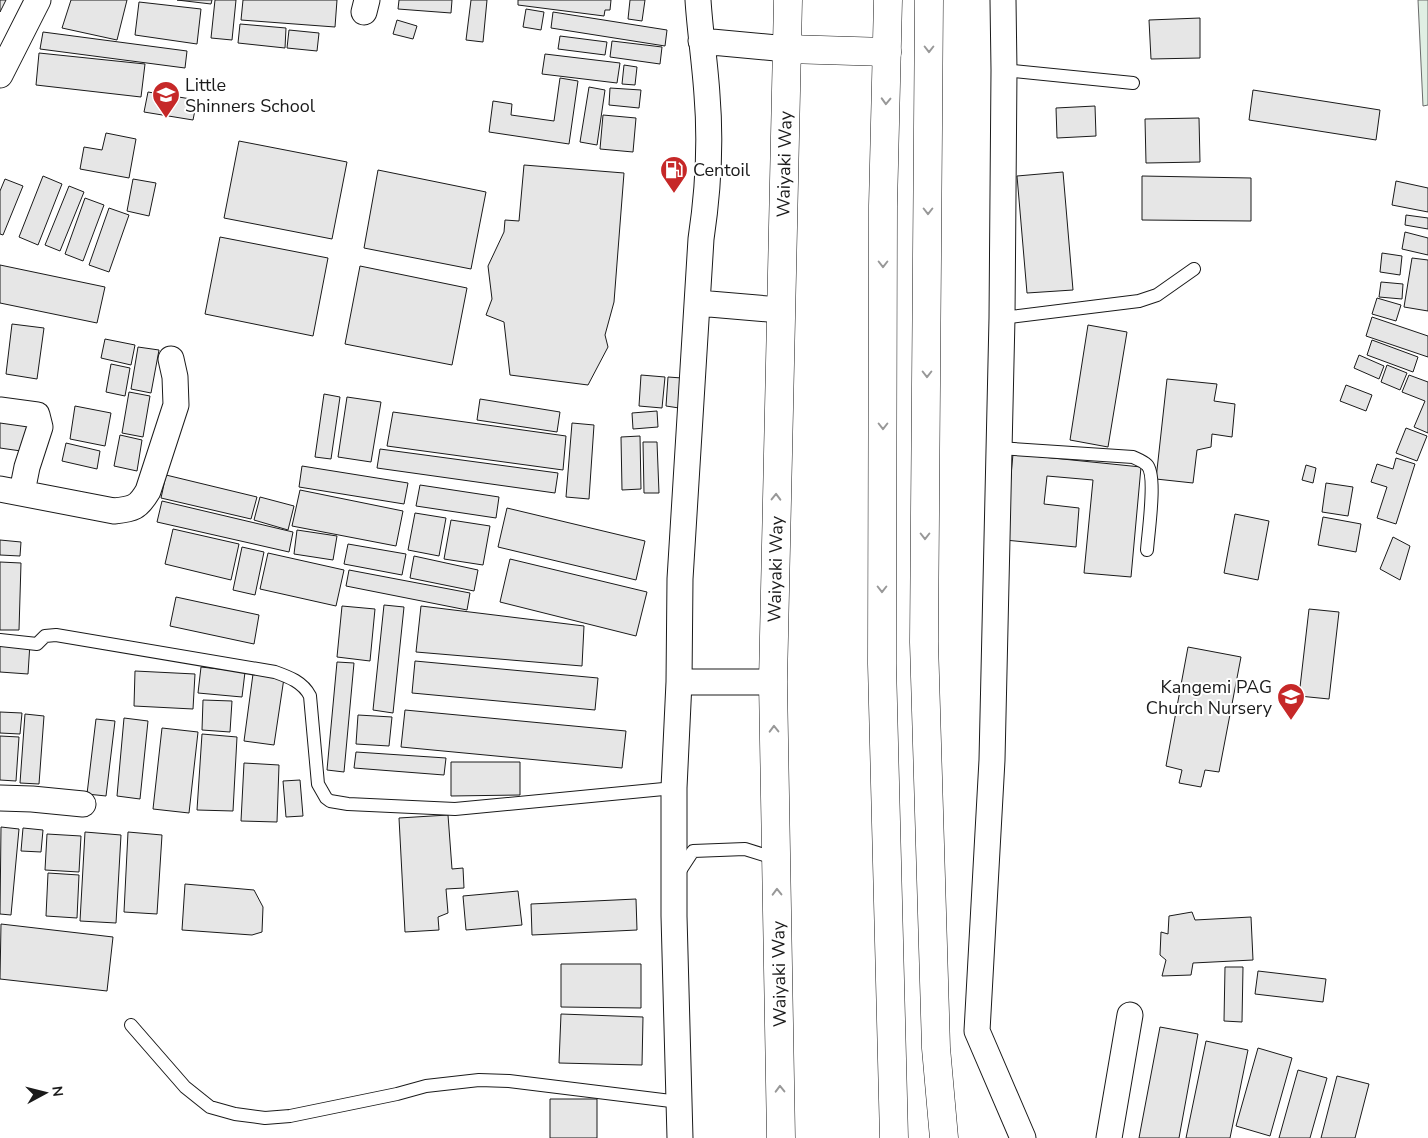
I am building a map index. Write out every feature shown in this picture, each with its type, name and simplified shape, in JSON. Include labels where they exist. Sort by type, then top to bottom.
[{"type":"highway","name":"Waiyaki Way","points":[[781,1138],[773,682],[788,0]]},
{"type":"highway","points":[[888,0],[883,206],[882,664],[894,1138]]},
{"type":"highway","points":[[929,0],[924,642],[936,1048],[944,1138]]},
{"type":"highway","points":[[787,49],[887,52]]},
{"type":"street","points":[[0,75],[38,0]]},
{"type":"street","points":[[680,1138],[674,880],[674,788],[679,682],[680,579],[701,240],[707,196],[708,142],[707,95],[698,0]]},
{"type":"street","points":[[1002,0],[1004,70],[1002,318],[992,760],[978,1031],[1023,1138]]},
{"type":"street","points":[[701,41],[787,49]]},
{"type":"street","points":[[698,303],[780,310]]},
{"type":"street","points":[[0,410],[37,415],[40,427],[27,467],[11,490],[114,511],[129,509],[140,504],[148,491],[176,405],[172,359]]},
{"type":"street","points":[[679,682],[773,682]]},
{"type":"street","points":[[0,798],[83,804]]},
{"type":"street","points":[[1109,1138],[1130,1015]]},
{"type":"lane","points":[[1004,70],[1133,83]]},
{"type":"lane","points":[[1002,318],[1139,301],[1157,295],[1194,269]]},
{"type":"lane","points":[[998,448],[1133,457],[1147,465],[1151,474],[1147,550]]},
{"type":"lane","points":[[0,640],[37,644],[45,636],[56,635],[275,672],[290,677],[304,686],[310,696],[318,784],[326,798],[330,801],[348,804],[455,809],[674,788]]},
{"type":"lane","points":[[674,880],[693,851],[745,850],[776,859]]},
{"type":"lane","points":[[131,1025],[185,1087],[210,1107],[235,1114],[265,1118],[290,1116],[388,1096],[426,1086],[479,1080],[510,1081],[679,1102]]},
{"type":"green space","points":[[1418,0],[1428,0],[1428,105],[1423,106]]},
{"type":"building","points":[[0,0],[6,0],[0,12]]},
{"type":"building","points":[[71,0],[127,0],[117,40],[62,28]]},
{"type":"building","points":[[177,0],[212,0],[211,4]]},
{"type":"building","points":[[215,0],[236,0],[232,40],[211,38]]},
{"type":"building","points":[[243,0],[337,0],[335,27],[241,20]]},
{"type":"building","points":[[399,0],[452,0],[451,13],[398,9]]},
{"type":"building","points":[[471,0],[487,0],[483,42],[466,40]]},
{"type":"building","points":[[518,0],[611,0],[610,10],[605,10],[604,16],[518,5]]},
{"type":"building","points":[[630,0],[645,0],[642,21],[628,19]]},
{"type":"building","points":[[139,2],[201,9],[197,44],[135,35]]},
{"type":"building","points":[[526,9],[544,12],[541,30],[523,27]]},
{"type":"building","points":[[553,12],[667,30],[665,46],[551,28]]},
{"type":"building","points":[[1200,18],[1200,58],[1151,59],[1149,20]]},
{"type":"building","points":[[397,20],[417,26],[413,39],[393,34]]},
{"type":"building","points":[[240,24],[286,28],[285,48],[238,43]]},
{"type":"building","points":[[289,30],[319,33],[317,51],[287,48]]},
{"type":"building","points":[[43,32],[187,51],[185,68],[40,49]]},
{"type":"building","points":[[560,36],[607,42],[605,55],[558,49]]},
{"type":"building","points":[[612,41],[662,47],[660,64],[610,57]]},
{"type":"building","points":[[39,53],[145,64],[141,97],[36,85]]},
{"type":"building","points":[[545,54],[620,63],[617,83],[542,74]]},
{"type":"building","points":[[624,65],[637,67],[635,85],[622,84]]},
{"type":"building","points":[[560,78],[578,81],[569,144],[489,132],[493,101],[512,104],[511,115],[554,121]]},
{"type":"building","points":[[589,87],[605,90],[597,145],[580,142]]},
{"type":"building","points":[[610,88],[641,90],[639,108],[609,105]]},
{"type":"building","points":[[1253,90],[1380,110],[1376,140],[1249,120]]},
{"type":"building","points":[[148,92],[197,100],[193,120],[144,112]]},
{"type":"building","points":[[1095,106],[1096,136],[1057,138],[1056,108]]},
{"type":"building","points":[[603,115],[636,118],[633,152],[600,149]]},
{"type":"building","points":[[1199,118],[1200,162],[1146,163],[1145,119]]},
{"type":"building","points":[[106,133],[136,139],[129,178],[80,169],[84,147],[102,150]]},
{"type":"building","points":[[239,141],[347,162],[332,239],[224,218]]},
{"type":"building","points":[[524,165],[624,173],[614,302],[605,335],[608,347],[588,385],[510,375],[504,322],[486,315],[492,299],[488,266],[504,232],[505,220],[519,221]]},
{"type":"building","points":[[378,170],[486,192],[471,269],[364,248]]},
{"type":"building","points":[[1063,172],[1073,290],[1027,293],[1017,176]]},
{"type":"building","points":[[43,176],[62,184],[38,245],[19,237]]},
{"type":"building","points":[[1142,176],[1251,178],[1251,221],[1142,220]]},
{"type":"building","points":[[5,179],[23,186],[3,235],[0,234],[0,191]]},
{"type":"building","points":[[133,179],[156,183],[149,216],[127,211]]},
{"type":"building","points":[[1396,181],[1428,188],[1428,212],[1392,205]]},
{"type":"building","points":[[69,186],[84,192],[60,251],[45,245]]},
{"type":"building","points":[[85,198],[104,205],[83,261],[65,254]]},
{"type":"building","points":[[109,208],[129,215],[109,272],[89,265]]},
{"type":"building","points":[[1406,215],[1428,218],[1428,229],[1405,225]]},
{"type":"building","points":[[1405,232],[1428,238],[1428,255],[1402,249]]},
{"type":"building","points":[[220,237],[328,258],[313,336],[205,314]]},
{"type":"building","points":[[1382,253],[1402,256],[1400,275],[1380,272]]},
{"type":"building","points":[[1412,258],[1428,260],[1428,311],[1404,307]]},
{"type":"building","points":[[0,265],[105,287],[97,323],[0,303]]},
{"type":"building","points":[[360,266],[467,288],[452,365],[345,344]]},
{"type":"building","points":[[1381,282],[1403,284],[1402,299],[1379,297]]},
{"type":"building","points":[[1377,298],[1401,305],[1396,321],[1372,314]]},
{"type":"building","points":[[1372,317],[1428,336],[1428,357],[1366,336]]},
{"type":"building","points":[[12,324],[44,328],[37,379],[6,374]]},
{"type":"building","points":[[1088,325],[1127,332],[1108,447],[1070,440]]},
{"type":"building","points":[[105,339],[135,345],[131,365],[101,358]]},
{"type":"building","points":[[1372,340],[1418,357],[1413,372],[1367,355]]},
{"type":"building","points":[[138,347],[159,350],[151,393],[131,389]]},
{"type":"building","points":[[1359,355],[1384,366],[1379,379],[1354,368]]},
{"type":"building","points":[[111,364],[130,368],[125,396],[106,392]]},
{"type":"building","points":[[1387,365],[1407,373],[1400,390],[1381,382]]},
{"type":"building","points":[[641,375],[665,377],[662,408],[639,406]]},
{"type":"building","points":[[1409,375],[1428,382],[1428,433],[1414,427],[1425,401],[1402,392]]},
{"type":"building","points":[[668,377],[682,378],[679,408],[666,406]]},
{"type":"building","points":[[1167,379],[1217,384],[1214,401],[1235,404],[1232,437],[1212,434],[1211,447],[1197,450],[1193,483],[1156,479]]},
{"type":"building","points":[[1346,385],[1372,395],[1366,411],[1340,401]]},
{"type":"building","points":[[129,392],[150,396],[143,437],[122,433]]},
{"type":"building","points":[[324,394],[340,397],[331,459],[315,457]]},
{"type":"building","points":[[347,397],[381,402],[371,462],[338,457]]},
{"type":"building","points":[[480,399],[560,412],[557,432],[477,420]]},
{"type":"building","points":[[75,406],[111,413],[105,446],[70,439]]},
{"type":"building","points":[[657,411],[658,427],[633,429],[632,413]]},
{"type":"building","points":[[393,412],[566,436],[563,470],[387,446]]},
{"type":"building","points":[[0,414],[33,419],[28,452],[0,448]]},
{"type":"building","points":[[572,423],[594,425],[589,499],[566,497]]},
{"type":"building","points":[[1406,428],[1427,436],[1417,461],[1396,453]]},
{"type":"building","points":[[120,435],[142,440],[137,471],[114,466]]},
{"type":"building","points":[[640,436],[641,489],[622,490],[621,437]]},
{"type":"building","points":[[643,442],[657,442],[659,493],[644,493]]},
{"type":"building","points":[[66,443],[100,451],[97,469],[62,461]]},
{"type":"building","points":[[380,449],[558,473],[555,493],[377,468]]},
{"type":"building","points":[[1013,454],[1141,467],[1131,577],[1084,573],[1093,480],[1047,476],[1044,504],[1079,508],[1076,547],[1005,540]]},
{"type":"building","points":[[1396,458],[1415,464],[1396,524],[1377,518],[1387,487],[1371,482],[1377,464],[1393,469]]},
{"type":"building","points":[[1306,465],[1316,468],[1313,483],[1302,480]]},
{"type":"building","points":[[302,466],[408,483],[404,504],[299,487]]},
{"type":"building","points":[[166,475],[257,497],[251,519],[161,498]]},
{"type":"building","points":[[1326,483],[1353,487],[1348,516],[1322,512]]},
{"type":"building","points":[[420,485],[499,497],[496,518],[416,506]]},
{"type":"building","points":[[300,490],[403,511],[396,546],[292,526]]},
{"type":"building","points":[[260,497],[294,506],[288,530],[254,520]]},
{"type":"building","points":[[162,501],[293,532],[289,552],[157,522]]},
{"type":"building","points":[[507,508],[645,541],[636,580],[498,547]]},
{"type":"building","points":[[415,513],[446,518],[439,556],[408,550]]},
{"type":"building","points":[[1235,514],[1269,521],[1258,580],[1224,573]]},
{"type":"building","points":[[1323,517],[1361,524],[1356,552],[1318,545]]},
{"type":"building","points":[[451,520],[490,526],[483,565],[444,559]]},
{"type":"building","points":[[173,529],[239,544],[231,580],[165,564]]},
{"type":"building","points":[[297,530],[337,536],[333,560],[294,554]]},
{"type":"building","points":[[1393,537],[1410,546],[1400,580],[1380,569]]},
{"type":"building","points":[[0,540],[21,542],[20,556],[0,555]]},
{"type":"building","points":[[348,544],[406,554],[402,575],[344,564]]},
{"type":"building","points":[[242,547],[264,552],[255,595],[233,590]]},
{"type":"building","points":[[268,553],[344,570],[336,606],[260,589]]},
{"type":"building","points":[[414,556],[478,570],[474,591],[410,578]]},
{"type":"building","points":[[510,559],[647,592],[636,636],[500,602]]},
{"type":"building","points":[[0,562],[21,563],[19,630],[0,630]]},
{"type":"building","points":[[349,570],[470,593],[467,610],[346,586]]},
{"type":"building","points":[[176,597],[259,615],[254,644],[170,626]]},
{"type":"building","points":[[384,605],[404,607],[393,713],[373,710]]},
{"type":"building","points":[[342,606],[375,609],[370,661],[337,657]]},
{"type":"building","points":[[421,606],[584,626],[582,666],[416,652]]},
{"type":"building","points":[[1309,609],[1339,612],[1329,699],[1299,696]]},
{"type":"building","points":[[0,641],[30,643],[28,674],[0,672]]},
{"type":"building","points":[[1188,647],[1241,657],[1219,772],[1205,770],[1201,787],[1179,783],[1182,770],[1166,766]]},
{"type":"building","points":[[415,661],[598,678],[595,710],[412,693]]},
{"type":"building","points":[[337,662],[354,663],[344,772],[327,770]]},
{"type":"building","points":[[201,667],[245,672],[242,697],[198,693]]},
{"type":"building","points":[[135,671],[195,674],[193,709],[134,706]]},
{"type":"building","points":[[253,674],[284,678],[274,745],[244,741]]},
{"type":"building","points":[[203,700],[232,701],[230,732],[202,730]]},
{"type":"building","points":[[405,710],[626,731],[622,768],[401,747]]},
{"type":"building","points":[[0,712],[22,713],[20,734],[0,733]]},
{"type":"building","points":[[25,714],[44,716],[39,784],[20,783]]},
{"type":"building","points":[[358,715],[392,717],[389,746],[356,744]]},
{"type":"building","points":[[124,718],[148,721],[140,799],[117,796]]},
{"type":"building","points":[[96,719],[115,721],[106,796],[87,794]]},
{"type":"building","points":[[162,728],[198,732],[189,813],[153,809]]},
{"type":"building","points":[[202,734],[237,737],[233,811],[197,810]]},
{"type":"building","points":[[0,736],[19,737],[16,781],[0,780]]},
{"type":"building","points":[[356,752],[446,758],[444,775],[354,768]]},
{"type":"building","points":[[451,762],[520,762],[520,795],[451,796]]},
{"type":"building","points":[[244,763],[279,765],[277,822],[241,821]]},
{"type":"building","points":[[300,780],[303,816],[286,817],[283,781]]},
{"type":"building","points":[[448,815],[452,869],[463,868],[464,888],[446,889],[448,913],[438,917],[439,930],[405,932],[399,818]]},
{"type":"building","points":[[1,827],[19,829],[11,915],[0,914]]},
{"type":"building","points":[[23,828],[43,830],[41,852],[21,851]]},
{"type":"building","points":[[85,832],[121,835],[116,923],[80,921]]},
{"type":"building","points":[[128,832],[162,835],[157,914],[124,912]]},
{"type":"building","points":[[47,834],[81,836],[79,872],[45,870]]},
{"type":"building","points":[[48,873],[79,875],[77,918],[46,916]]},
{"type":"building","points":[[185,884],[254,890],[263,907],[262,932],[252,935],[182,930]]},
{"type":"building","points":[[518,891],[522,925],[466,930],[463,896]]},
{"type":"building","points":[[636,899],[637,930],[532,935],[531,904]]},
{"type":"building","points":[[1192,912],[1195,920],[1251,917],[1253,960],[1193,963],[1191,975],[1162,976],[1166,960],[1160,955],[1161,932],[1168,934],[1169,916]]},
{"type":"building","points":[[1,924],[113,937],[107,991],[0,979]]},
{"type":"building","points":[[561,964],[641,964],[641,1008],[561,1007]]},
{"type":"building","points":[[1225,967],[1243,967],[1242,1022],[1224,1021]]},
{"type":"building","points":[[1258,971],[1326,979],[1323,1002],[1255,994]]},
{"type":"building","points":[[561,1014],[643,1017],[642,1065],[559,1063]]},
{"type":"building","points":[[1160,1027],[1198,1034],[1179,1138],[1139,1138]]},
{"type":"building","points":[[1206,1041],[1248,1050],[1230,1138],[1186,1138]]},
{"type":"building","points":[[1258,1048],[1292,1058],[1270,1136],[1236,1126]]},
{"type":"building","points":[[1298,1070],[1327,1078],[1310,1138],[1279,1138]]},
{"type":"building","points":[[1337,1076],[1369,1084],[1355,1138],[1321,1138]]},
{"type":"building","points":[[550,1099],[597,1099],[597,1138],[550,1138]]},
{"type":"place","name":"Little Shinners School","points":[[166,119]]},
{"type":"place","name":"Centoil","points":[[674,194]]},
{"type":"place","name":"Kangemi PAG Church Nursery","points":[[1291,721]]}]
